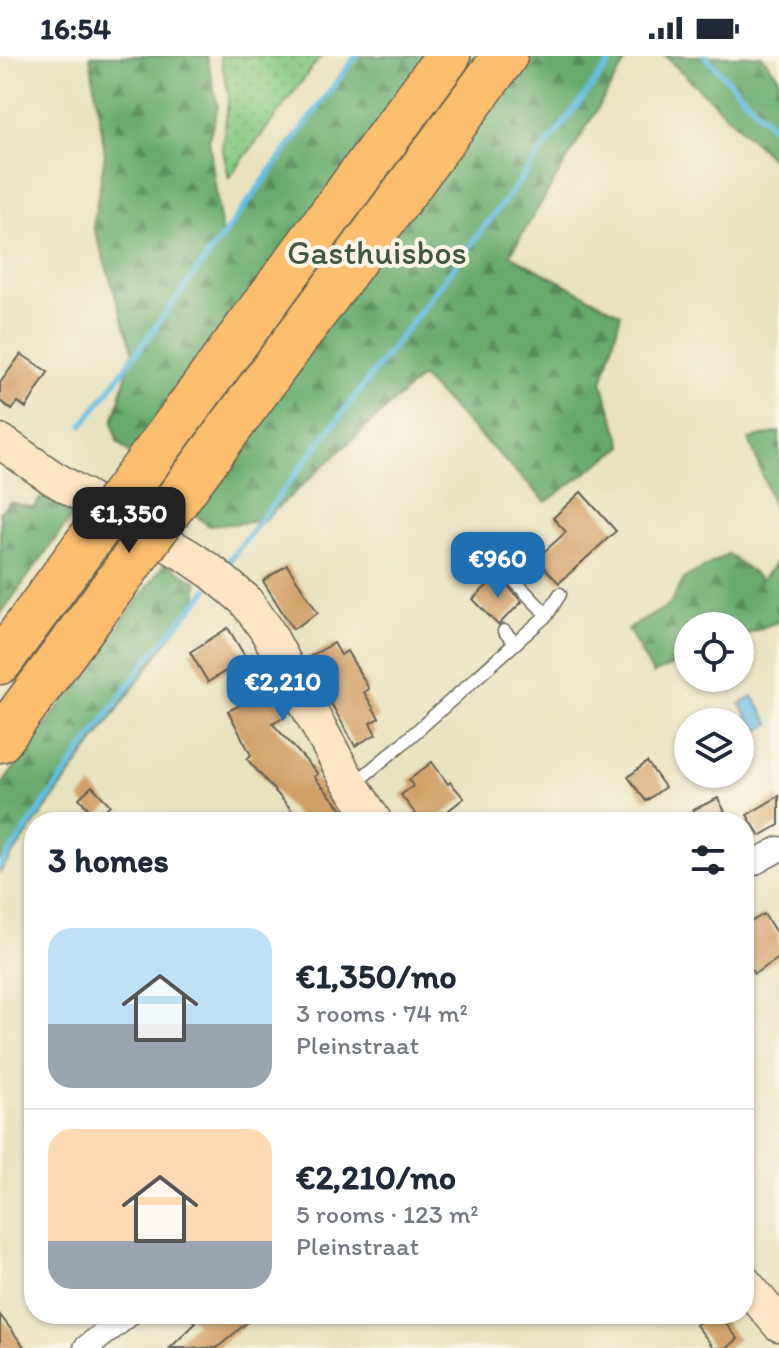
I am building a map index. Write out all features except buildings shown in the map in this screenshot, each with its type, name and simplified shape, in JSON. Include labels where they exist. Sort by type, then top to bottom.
[{"type":"highway","points":[[0,662],[448,56]]},
{"type":"highway","points":[[0,740],[505,56]]},
{"type":"street","points":[[3,449],[188,556],[245,600],[271,637],[369,812]]},
{"type":"street","points":[[754,863],[779,849]]},
{"type":"street","points":[[754,1294],[779,1324]]},
{"type":"street","points":[[86,1348],[116,1324]]},
{"type":"lane","points":[[508,574],[547,615]]},
{"type":"lane","points":[[352,786],[547,615],[560,594]]},
{"type":"lane","points":[[504,631],[515,643]]},
{"type":"green space","name":"Gasthuisbos","points":[[90,56],[207,56],[218,107],[209,139],[222,237],[356,56],[629,56],[510,255],[621,314],[602,383],[623,446],[546,502],[421,377],[263,521],[208,526],[117,441],[113,422],[133,351],[93,225],[105,154]]},
{"type":"green space","points":[[220,56],[321,56],[229,178],[222,146],[229,96]]},
{"type":"green space","points":[[665,56],[762,56],[779,77],[779,166]]},
{"type":"green space","points":[[779,432],[779,521],[749,439]]},
{"type":"green space","points":[[44,493],[75,512],[0,615],[0,512],[10,502],[34,508]]},
{"type":"green space","points":[[728,554],[762,580],[779,558],[779,621],[754,631],[754,612],[674,612],[674,665],[653,674],[628,629],[669,605],[685,578]]},
{"type":"green space","points":[[165,563],[197,582],[197,594],[189,611],[43,812],[24,812],[24,839],[0,872],[0,787]]},
{"type":"water","points":[[753,696],[770,724],[757,732],[754,708],[742,708],[740,704]]},
{"type":"waterway","points":[[83,425],[356,56]]},
{"type":"waterway","points":[[230,560],[615,56]]},
{"type":"waterway","points":[[705,56],[779,134]]},
{"type":"waterway","points":[[38,812],[146,661],[207,590]]},
{"type":"waterway","points":[[0,866],[24,832]]}]
